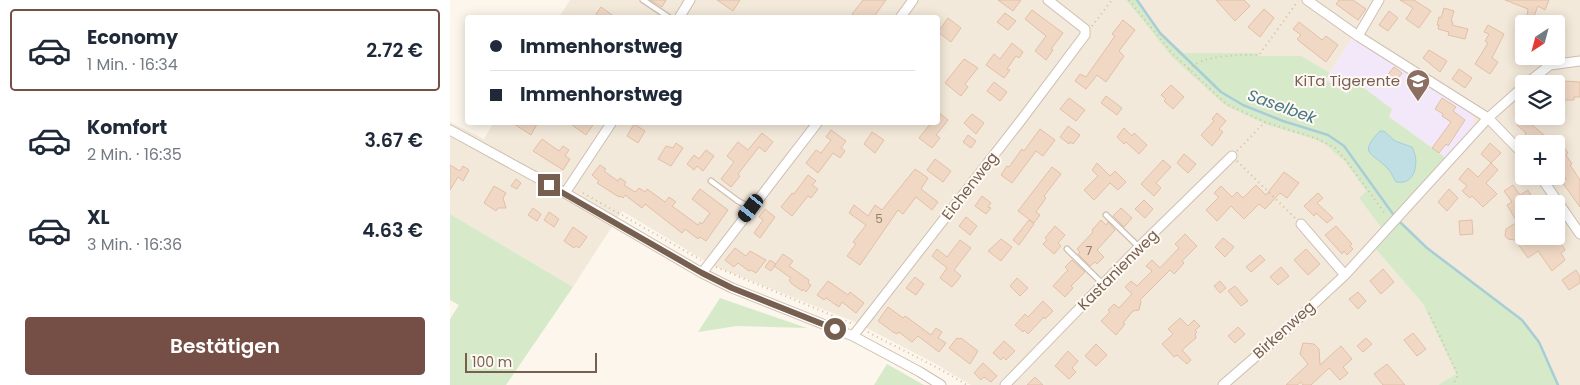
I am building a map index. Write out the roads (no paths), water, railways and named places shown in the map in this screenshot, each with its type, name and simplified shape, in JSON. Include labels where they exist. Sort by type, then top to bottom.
[{"type":"street","points":[[681,15],[690,0]]},
{"type":"street","points":[[902,15],[913,0]]},
{"type":"street","name":"Eichenweg","points":[[853,336],[1085,35],[1085,29],[1048,0]]},
{"type":"street","points":[[1307,0],[1358,36],[1488,118],[1515,146]]},
{"type":"street","points":[[1358,36],[1379,0]]},
{"type":"street","name":"Birkenweg","points":[[1538,75],[1550,65],[1580,60]]},
{"type":"street","name":"Birkenweg","points":[[1223,385],[1345,275],[1488,118],[1515,94]]},
{"type":"street","points":[[565,193],[610,125]]},
{"type":"street","points":[[702,273],[816,125]]},
{"type":"street","points":[[450,130],[565,193],[702,273],[732,288],[853,336],[941,385]]},
{"type":"street","name":"Kastanienweg","points":[[1005,385],[1139,247],[1232,156]]},
{"type":"street","points":[[1546,185],[1580,234]]},
{"type":"street","points":[[1301,224],[1345,275]]},
{"type":"lane","points":[[643,0],[666,15]]},
{"type":"lane","points":[[711,180],[751,208]]},
{"type":"lane","points":[[1106,215],[1139,247]]},
{"type":"lane","points":[[1068,249],[1104,285]]},
{"type":"water","points":[[1380,131],[1384,131],[1395,141],[1412,147],[1416,165],[1412,176],[1408,180],[1396,182],[1391,172],[1370,153],[1369,145]]},
{"type":"waterway","name":"Saselbek","points":[[1137,0],[1160,33],[1221,92],[1243,105],[1283,121],[1328,135],[1344,146],[1393,214]]},
{"type":"waterway","name":"Saselbek","points":[[1401,223],[1427,248],[1522,320],[1539,342],[1558,385]]},
{"type":"place","name":"KiTa Tigerente","points":[[1418,102]]}]
